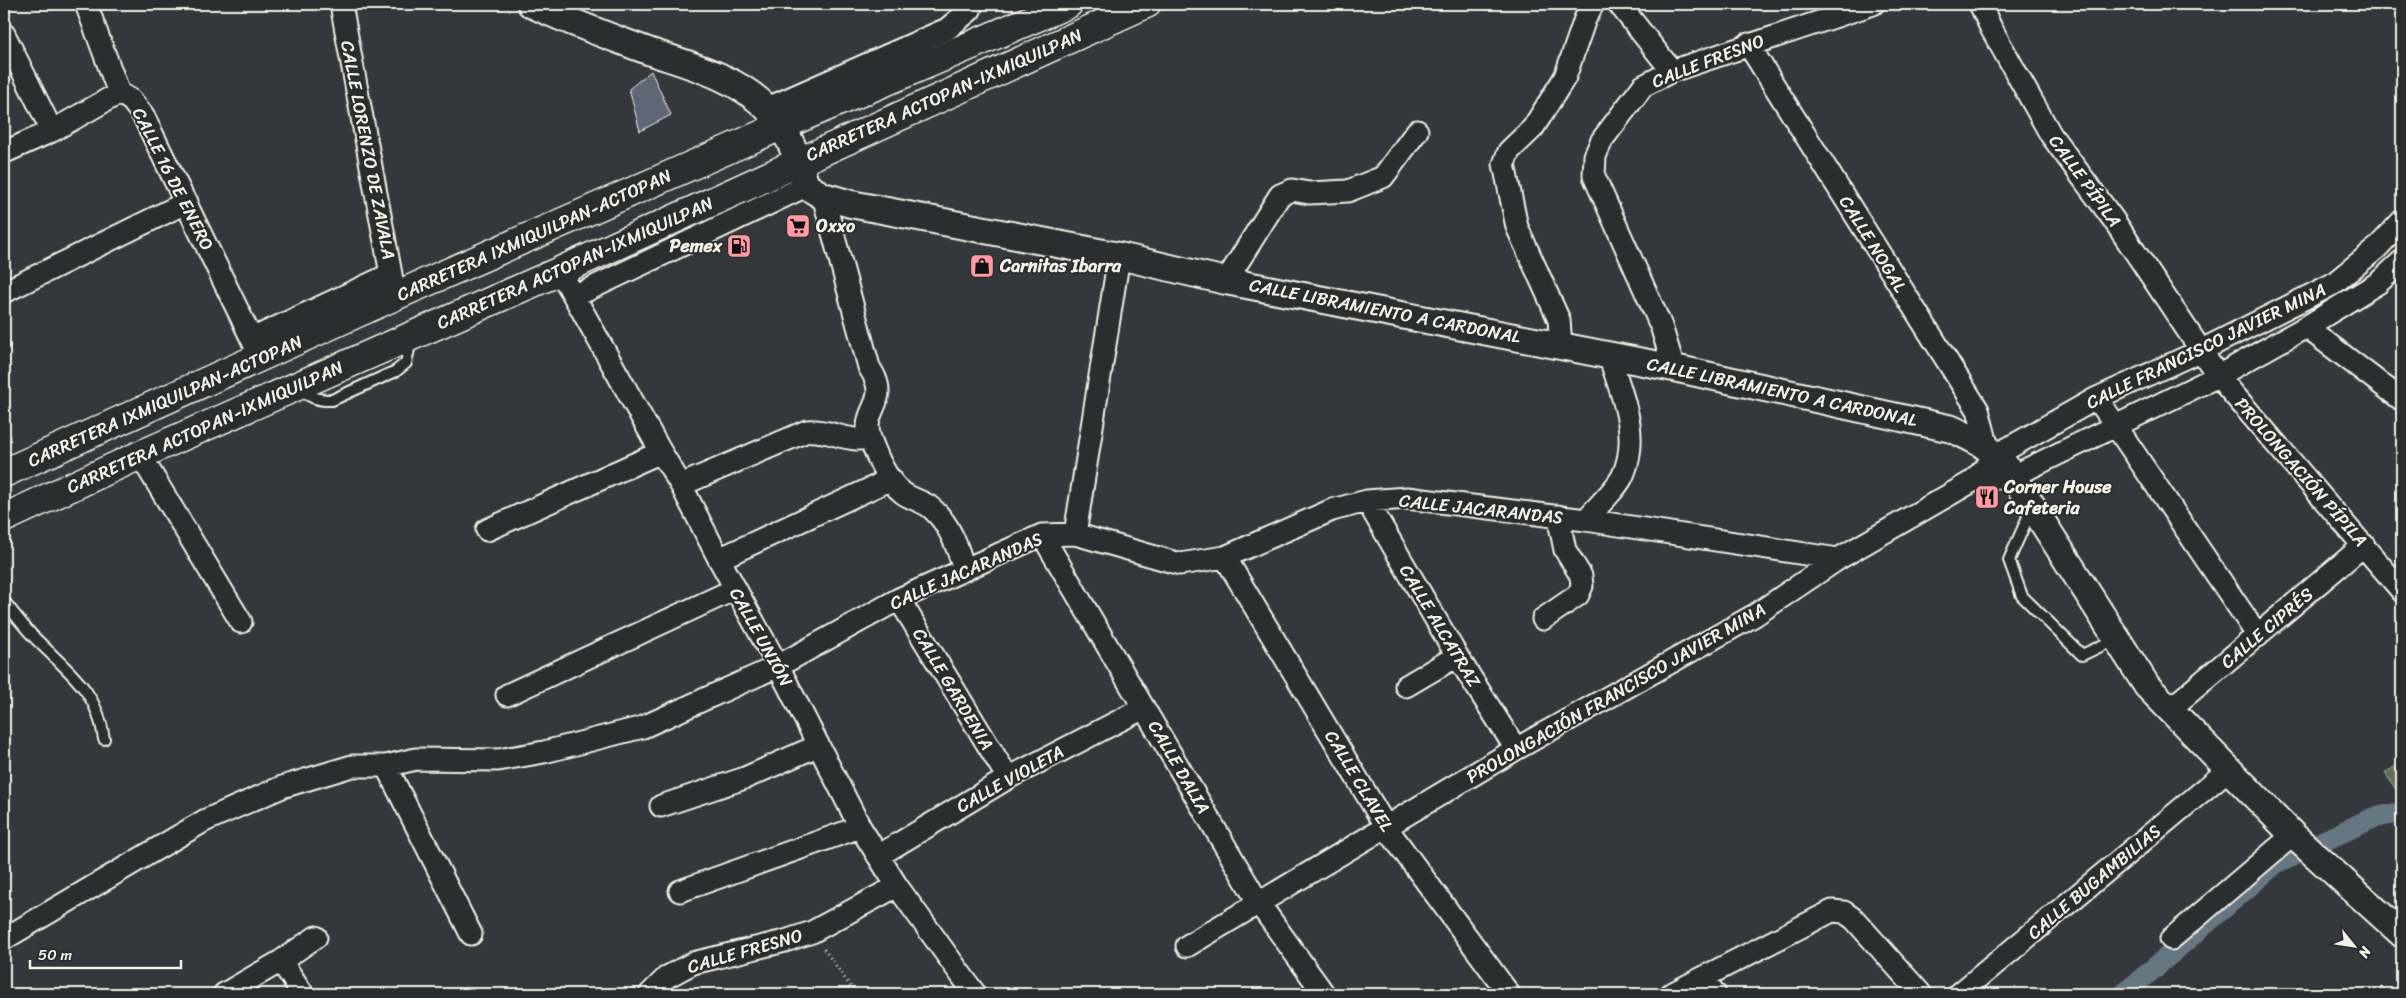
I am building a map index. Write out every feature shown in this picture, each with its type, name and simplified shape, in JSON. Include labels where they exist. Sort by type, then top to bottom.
[{"type":"main road","name":"CARRETERA IXMIQUILPAN-ACTOPAN","points":[[4,473],[256,348],[393,285],[775,117],[1068,4]]},
{"type":"main road","name":"CARRETERA ACTOPAN-IXMIQUILPAN","points":[[4,518],[140,455],[560,272],[809,181],[1146,4]]},
{"type":"street","name":"CALLE 16 DE ENERO","points":[[86,4],[119,93],[131,100],[143,115],[187,202],[256,348]]},
{"type":"street","name":"CALLE LORENZO DE ZAVALA","points":[[341,4],[393,285]]},
{"type":"street","points":[[531,4],[572,24],[711,73],[742,87],[775,117],[809,181],[869,367],[878,381],[879,394],[869,417],[870,438],[884,471],[903,493],[930,506],[944,523],[958,548],[964,570]]},
{"type":"street","points":[[775,117],[947,29],[970,10],[972,4]]},
{"type":"street","points":[[1561,346],[1559,320],[1517,227],[1504,164],[1509,152],[1533,128],[1565,77],[1593,4]]},
{"type":"street","points":[[1619,4],[1672,71]]},
{"type":"street","name":"CALLE FRESNO","points":[[1674,368],[1661,326],[1594,176],[1595,156],[1602,140],[1642,86],[1672,71],[1748,44],[1873,4]]},
{"type":"street","name":"CALLE PÍPILA","points":[[1980,4],[1991,28],[2050,135],[2113,219],[2202,350]]},
{"type":"street","points":[[4,34],[52,131]]},
{"type":"street","name":"CALLE NOGAL","points":[[1748,44],[1978,410],[1993,451]]},
{"type":"street","points":[[5,152],[52,131],[119,93]]},
{"type":"street","points":[[1226,281],[1280,194],[1292,190],[1310,193],[1348,191],[1383,177],[1417,131]]},
{"type":"street","points":[[575,296],[809,181]]},
{"type":"street","name":"CALLE LIBRAMIENTO A CARDONAL","points":[[809,181],[851,204],[1120,256],[1226,281],[1674,368],[1952,429],[1993,451]]},
{"type":"street","points":[[4,292],[187,202]]},
{"type":"street","name":"CALLE FRANCISCO JAVIER MINA","points":[[1993,451],[2097,398],[2202,350],[2333,284],[2377,248],[2402,221]]},
{"type":"street","points":[[2377,248],[2401,265]]},
{"type":"street","points":[[1075,534],[1120,256]]},
{"type":"street","name":"CALLE FRANCISCO JAVIER MINA","points":[[2013,476],[2218,376],[2306,327],[2378,283],[2401,265]]},
{"type":"street","name":"CALLE UNIÓN","points":[[560,272],[660,452],[681,485],[718,559],[778,666],[860,827],[897,886],[975,994]]},
{"type":"street","points":[[2306,327],[2402,400]]},
{"type":"street","name":"PROLONGACIÓN PÍPILA","points":[[2202,350],[2218,376],[2402,591]]},
{"type":"street","points":[[1586,520],[1622,476],[1632,444],[1629,417],[1609,355]]},
{"type":"street","points":[[2097,398],[2114,427],[2258,636]]},
{"type":"street","points":[[681,485],[807,431],[822,430],[857,441],[870,438]]},
{"type":"street","points":[[1993,451],[2013,476],[2146,686],[2299,840],[2402,934]]},
{"type":"street","name":"PROLONGACIÓN FRANCISCO JAVIER MINA","points":[[1973,481],[1993,451]]},
{"type":"street","points":[[487,530],[660,452]]},
{"type":"street","points":[[140,455],[241,622]]},
{"type":"street","name":"PROLONGACIÓN FRANCISCO JAVIER MINA","points":[[1187,946],[1516,749],[1755,615],[1838,559],[1973,481],[2013,476]]},
{"type":"street","points":[[718,559],[891,479]]},
{"type":"street","name":"CALLE JACARANDAS","points":[[4,939],[204,821],[282,787],[352,766],[386,766],[416,759],[498,760],[544,752],[643,727],[778,666],[899,599],[1042,535],[1075,534],[1180,564],[1225,557],[1332,510],[1367,501],[1407,498],[1558,516],[1838,559]]},
{"type":"street","name":"CALLE ALCATRAZ","points":[[1367,501],[1457,656],[1516,749]]},
{"type":"street","points":[[1543,620],[1578,595],[1582,586],[1581,576],[1565,550],[1558,516]]},
{"type":"street","name":"CALLE DALIA","points":[[1042,535],[1258,902],[1324,994]]},
{"type":"street","name":"CALLE CIPRÉS","points":[[2169,710],[2364,545]]},
{"type":"street","name":"CALLE CLAVEL","points":[[1225,557],[1386,827],[1509,994]]},
{"type":"street","points":[[506,695],[735,589]]},
{"type":"street","name":"CALLE GARDENIA","points":[[899,599],[1008,778]]},
{"type":"street","points":[[1406,686],[1457,656]]},
{"type":"street","name":"CALLE VIOLETA","points":[[878,856],[1008,778],[1144,708]]},
{"type":"street","points":[[661,806],[745,778],[818,746]]},
{"type":"street","points":[[386,766],[471,934]]},
{"type":"street","name":"CALLE BUGAMBILIAS","points":[[1959,994],[2229,769]]},
{"type":"street","points":[[680,891],[860,827]]},
{"type":"street","points":[[2171,939],[2299,840]]},
{"type":"street","name":"CALLE FRESNO","points":[[650,994],[668,977],[693,963],[785,941],[812,932],[897,886]]},
{"type":"street","points":[[1672,994],[1709,986],[1832,911],[1844,912],[1854,919],[1921,994]]},
{"type":"street","points":[[224,994],[281,961],[316,937]]},
{"type":"street","points":[[281,961],[302,994]]},
{"type":"lane","points":[[2033,507],[2008,560],[2022,596],[2082,655],[2117,639]]},
{"type":"lane","points":[[4,601],[38,641],[78,679],[101,718],[104,739]]},
{"type":"path","points":[[812,932],[856,994]]},
{"type":"green space","points":[[2402,762],[2402,798],[2385,773]]},
{"type":"building","points":[[651,71],[671,115],[640,131],[629,89]]},
{"type":"waterway","points":[[2124,994],[2276,863],[2373,818],[2402,812]]},
{"type":"place","name":"Oxxo","points":[[798,226]]},
{"type":"place","name":"Pemex","points":[[739,246]]},
{"type":"place","name":"Carnitas Ibarra","points":[[982,266]]},
{"type":"place","name":"Corner House Cafeteria","points":[[1987,497]]}]
